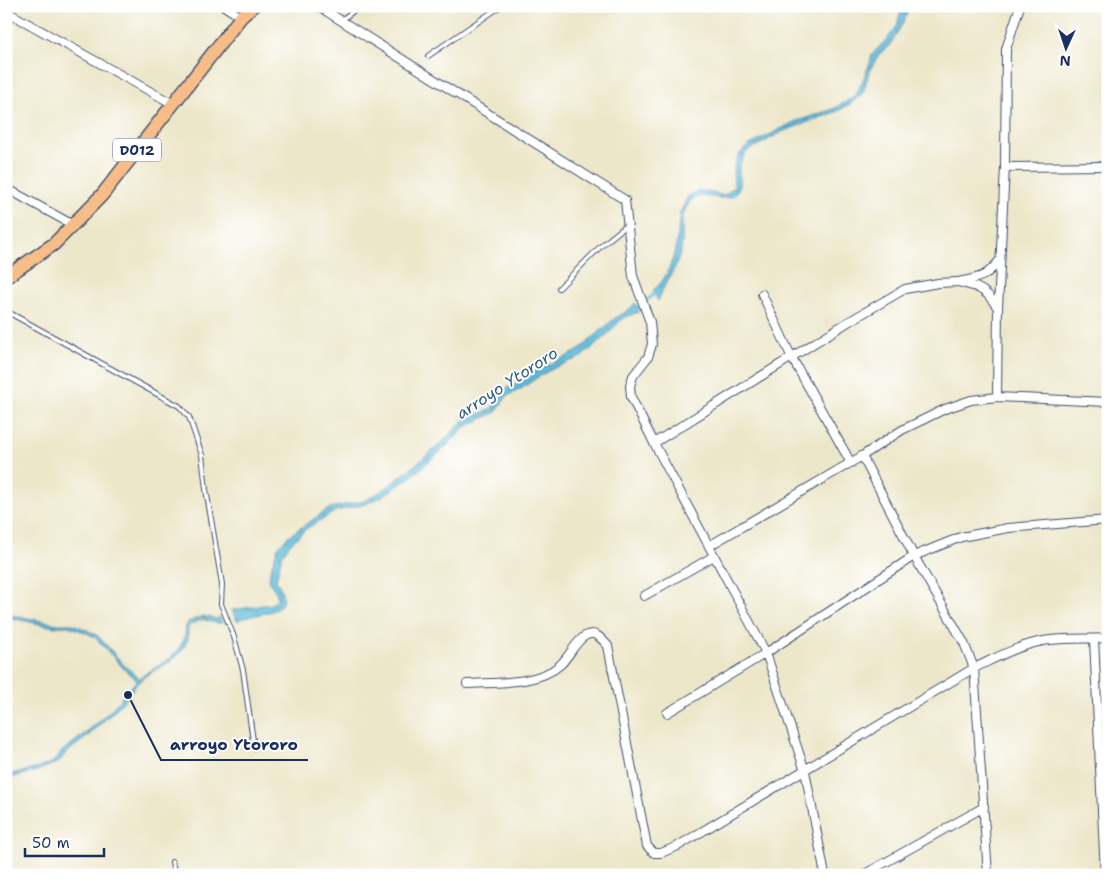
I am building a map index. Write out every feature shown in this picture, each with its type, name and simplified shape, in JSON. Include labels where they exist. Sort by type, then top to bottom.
[{"type":"main road","name":"D012","points":[[6,277],[54,244],[102,194],[241,16],[253,6]]},
{"type":"street","points":[[224,6],[241,16]]},
{"type":"street","points":[[318,6],[625,200],[633,276],[649,318],[652,344],[648,357],[632,376],[630,386],[632,397],[654,443],[766,653],[805,771],[825,875]]},
{"type":"street","points":[[998,397],[998,308],[1005,167],[1006,49],[1020,6]]},
{"type":"street","points":[[6,14],[11,14],[173,104]]},
{"type":"street","points":[[1005,167],[1108,166]]},
{"type":"street","points":[[6,188],[72,225]]},
{"type":"street","points":[[654,443],[848,322],[905,289],[984,277],[1000,260]]},
{"type":"street","points":[[958,282],[976,286],[989,296],[998,308]]},
{"type":"street","points":[[762,294],[792,358],[851,463]]},
{"type":"street","points":[[709,546],[851,463],[902,430],[945,409],[971,400],[998,397],[1108,402]]},
{"type":"street","points":[[862,456],[914,556],[964,643],[974,668],[988,875]]},
{"type":"street","points":[[667,714],[766,653],[914,556],[961,537],[1008,528],[1108,520]]},
{"type":"street","points":[[644,596],[714,556]]},
{"type":"street","points":[[467,684],[534,679],[550,673],[561,664],[585,636],[592,634],[599,636],[608,646],[647,846],[654,852],[661,853],[678,846],[805,771],[974,668],[1029,644],[1049,640],[1108,638]]},
{"type":"street","points":[[1094,639],[1105,875]]},
{"type":"street","points":[[863,875],[984,806]]},
{"type":"lane","points":[[340,21],[360,6]]},
{"type":"lane","points":[[428,56],[501,6]]},
{"type":"lane","points":[[558,288],[601,246],[628,224]]},
{"type":"lane","points":[[6,311],[180,406],[189,416],[202,455],[222,584],[222,607],[243,670],[254,748]]},
{"type":"lane","points":[[172,862],[175,875]]},
{"type":"water","points":[[902,6],[907,6],[907,14],[889,46],[879,54],[869,72],[863,93],[838,111],[784,131],[746,152],[739,166],[739,188],[733,196],[725,198],[698,197],[693,199],[688,205],[683,215],[679,215],[688,196],[698,190],[723,195],[734,187],[733,171],[737,158],[748,146],[794,122],[833,109],[856,96],[872,54],[897,26]]},
{"type":"water","points":[[682,221],[679,257],[658,301],[653,290],[665,278],[669,269],[677,240],[679,222]]},
{"type":"water","points":[[635,303],[639,312],[623,318],[604,338],[581,357],[554,368],[507,396],[496,412],[467,426],[411,477],[381,497],[363,505],[336,511],[306,529],[290,544],[282,555],[276,580],[282,592],[283,600],[280,606],[265,613],[237,621],[232,610],[271,604],[277,600],[277,593],[269,582],[270,571],[278,547],[287,537],[330,508],[363,501],[380,492],[437,447],[465,419],[490,410],[507,388],[521,383],[536,371],[578,351]]},
{"type":"water","points":[[6,614],[58,624],[73,624],[87,630],[98,636],[127,668],[139,678],[170,658],[179,649],[185,636],[185,628],[188,622],[203,616],[216,619],[220,617],[222,623],[202,620],[188,627],[188,639],[182,651],[171,661],[135,685],[128,697],[88,736],[65,754],[59,762],[37,771],[6,779],[6,775],[35,769],[53,762],[61,752],[86,733],[111,710],[137,680],[125,670],[96,638],[87,633],[68,626],[54,627],[6,617]]},
{"type":"waterway","name":"arroyo Ytororo","points":[[680,225],[682,212]]},
{"type":"waterway","name":"arroyo Ytororo","points":[[634,311],[658,291]]},
{"type":"place","name":"arroyo Ytororo","points":[[128,695]]}]
